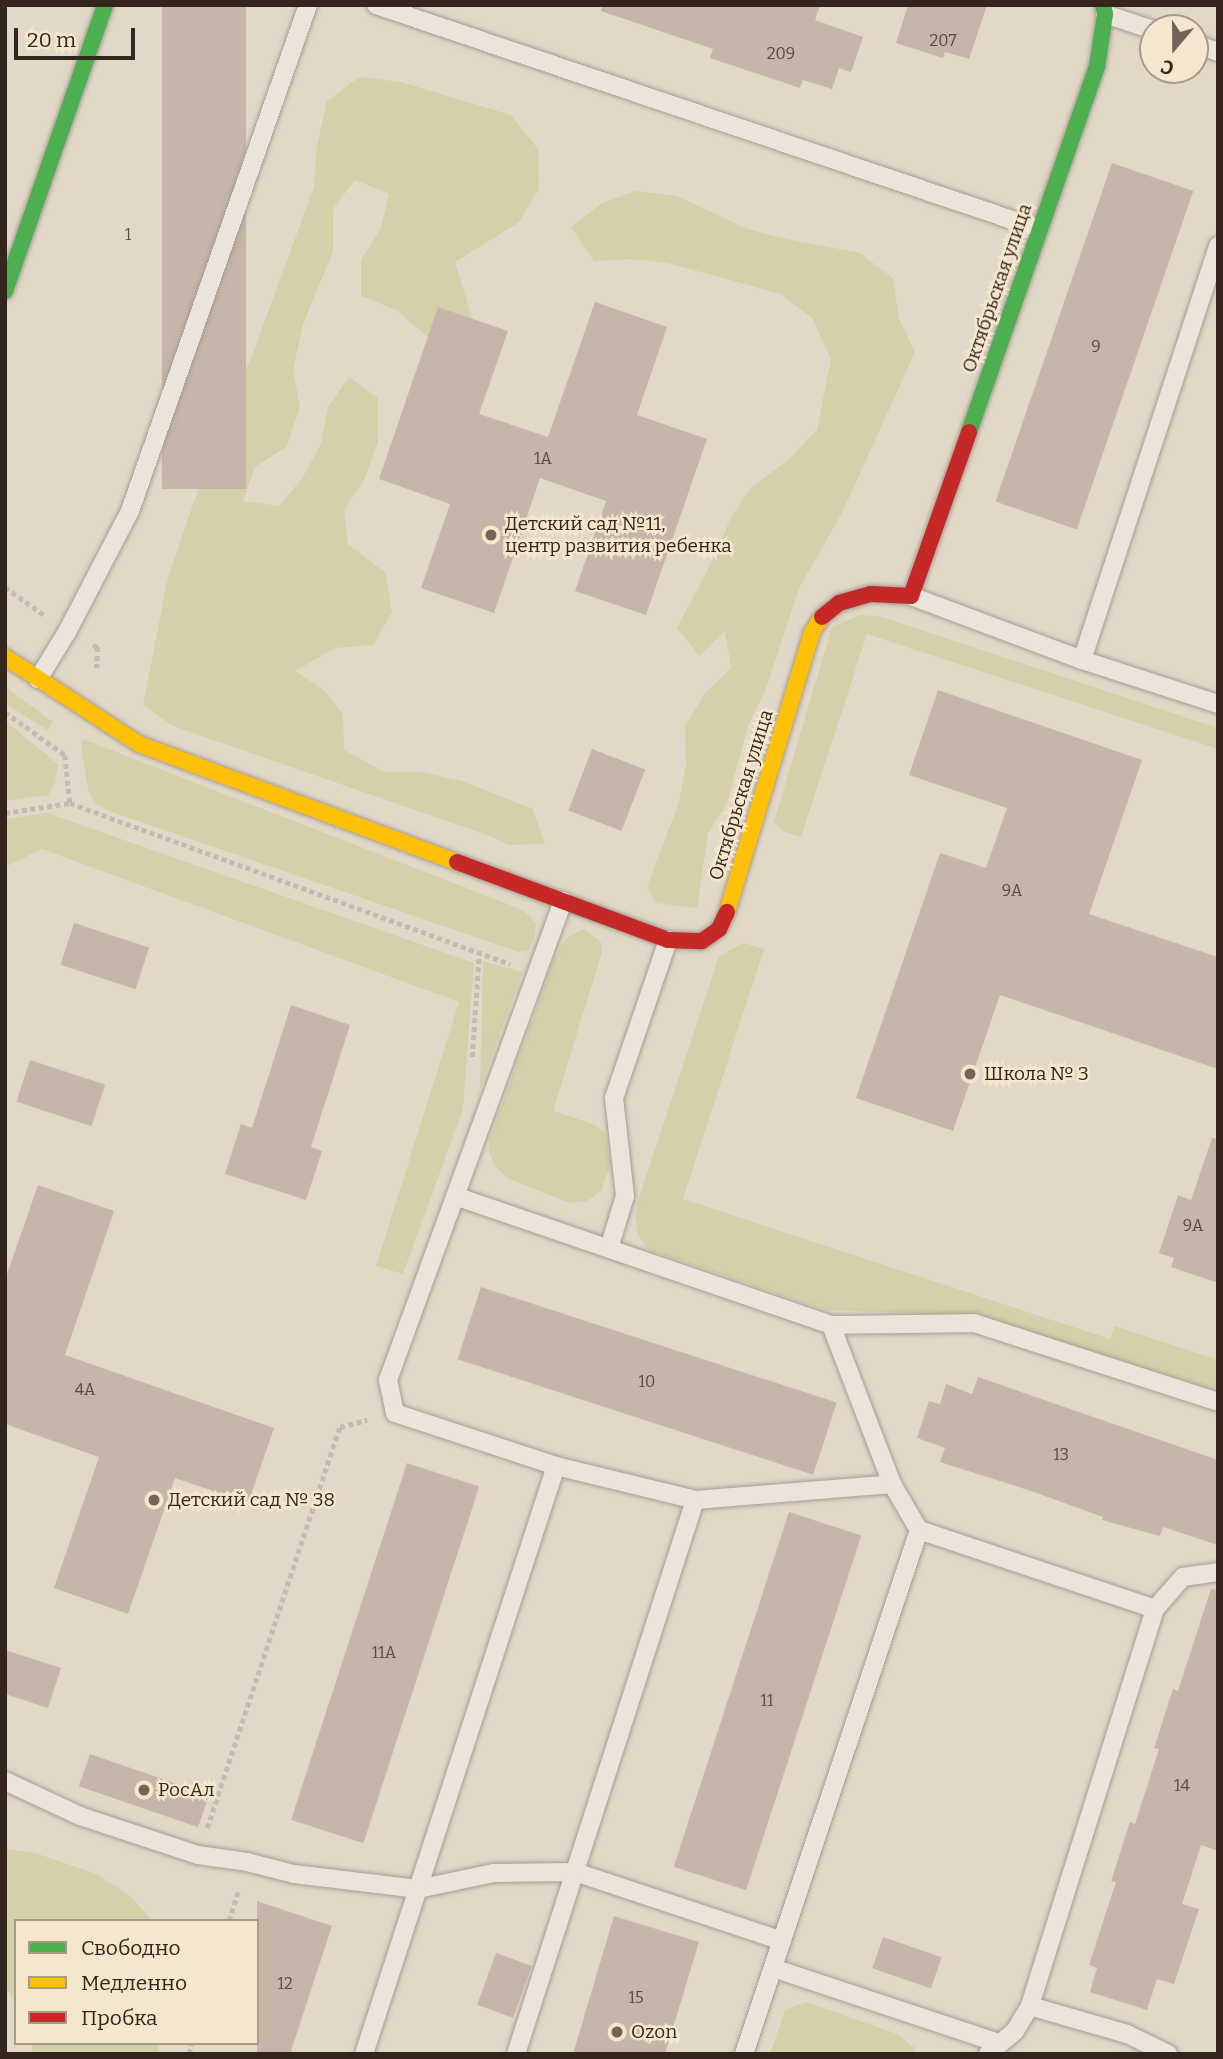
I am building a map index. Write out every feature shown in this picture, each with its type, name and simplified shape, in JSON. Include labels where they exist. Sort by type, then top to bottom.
[{"type":"street","points":[[5,291],[106,5]]},
{"type":"street","name":"Октябрьская улица","points":[[5,657],[139,744],[668,940],[702,941],[719,929],[729,909],[812,632],[825,613],[839,603],[871,594],[911,596],[1097,67],[1104,10]]},
{"type":"lane","points":[[38,679],[67,632],[130,511],[308,5]]},
{"type":"lane","points":[[376,5],[1039,229]]},
{"type":"lane","points":[[1104,10],[1139,24]]},
{"type":"lane","points":[[1083,660],[1218,246]]},
{"type":"lane","points":[[911,596],[1083,660],[1218,704]]},
{"type":"lane","points":[[563,901],[388,1380],[395,1413],[556,1466],[695,1500],[892,1485]]},
{"type":"lane","points":[[609,1248],[625,1196],[614,1097],[668,940]]},
{"type":"lane","points":[[455,1196],[831,1325],[974,1324],[1218,1402]]},
{"type":"lane","points":[[831,1325],[892,1485],[919,1530],[1154,1609]]},
{"type":"lane","points":[[364,2054],[556,1466]]},
{"type":"lane","points":[[516,2054],[695,1500]]},
{"type":"lane","points":[[744,2054],[919,1530]]},
{"type":"lane","points":[[773,1968],[994,2049],[1015,2031],[1030,2006],[1154,1609],[1182,1577],[1218,1572]]},
{"type":"lane","points":[[5,1781],[80,1816],[198,1855],[247,1862],[294,1874],[418,1889],[494,1873],[575,1872],[782,1941]]},
{"type":"lane","points":[[1030,2006],[1127,2034],[1168,2054]]},
{"type":"path","points":[[5,712],[65,755],[70,803]]},
{"type":"path","points":[[5,813],[70,803],[537,973]]},
{"type":"path","points":[[198,1855],[340,1427],[395,1413]]},
{"type":"shaded area","points":[[359,77],[401,82],[511,115],[538,149],[539,189],[519,222],[455,262],[479,340],[434,342],[396,310],[361,296],[361,260],[381,228],[389,194],[355,180],[333,209],[333,252],[303,324],[293,370],[300,407],[286,447],[255,467],[243,501],[279,506],[303,477],[321,444],[328,407],[349,377],[378,398],[378,442],[365,478],[344,510],[348,545],[385,572],[392,612],[373,645],[335,648],[295,671],[324,690],[343,714],[344,750],[384,772],[420,772],[462,781],[533,809],[545,844],[508,845],[490,836],[173,726],[143,705],[168,577],[228,404],[250,361],[314,187],[317,146],[327,101]]},
{"type":"shaded area","points":[[636,191],[677,196],[745,228],[781,238],[860,253],[893,278],[899,319],[915,352],[842,513],[799,588],[765,691],[748,726],[727,803],[708,833],[697,908],[656,903],[647,887],[679,802],[686,765],[685,726],[705,693],[731,668],[725,631],[699,656],[677,628],[717,552],[730,519],[751,487],[786,462],[817,430],[831,359],[812,318],[781,294],[668,263],[631,259],[594,261],[571,227],[602,203]]},
{"type":"shaded area","points":[[860,615],[879,616],[1218,728],[1218,749],[867,634],[801,837],[785,832],[774,822],[832,627]]},
{"type":"shaded area","points":[[5,686],[53,722],[47,730],[5,703]]},
{"type":"shaded area","points":[[5,721],[58,764],[55,784],[48,795],[5,801]]},
{"type":"shaded area","points":[[83,739],[523,910],[536,923],[534,939],[528,951],[519,952],[109,811],[96,804],[89,793],[81,748]]},
{"type":"shaded area","points":[[47,813],[474,963],[463,1109],[403,1274],[376,1266],[459,1002],[42,849],[5,867],[5,819]]},
{"type":"shaded area","points":[[583,929],[601,942],[602,952],[553,1111],[596,1125],[604,1133],[611,1163],[601,1191],[587,1201],[570,1203],[509,1179],[495,1166],[489,1152],[490,1138],[554,959],[566,938]]},
{"type":"shaded area","points":[[744,943],[764,949],[683,1199],[1110,1339],[1115,1326],[1218,1360],[1218,1391],[972,1315],[826,1310],[649,1250],[638,1235],[635,1217],[638,1201],[719,956]]},
{"type":"shaded area","points":[[483,961],[522,972],[480,1089]]},
{"type":"shaded area","points":[[5,1849],[35,1853],[97,1874],[129,1895],[151,1919],[14,1919],[14,2001],[5,1986]]},
{"type":"shaded area","points":[[806,2002],[897,2034],[916,2049],[910,2054],[770,2054],[785,2010]]},
{"type":"shaded area","points":[[32,2045],[158,2045],[158,2054],[32,2054]]},
{"type":"building","points":[[162,5],[246,5],[246,489],[162,489]]},
{"type":"building","points":[[602,5],[820,5],[815,20],[863,37],[851,72],[839,68],[832,89],[803,80],[800,88],[710,58],[713,49],[601,11]]},
{"type":"building","points":[[908,5],[987,5],[969,59],[945,52],[943,58],[896,43]]},
{"type":"building","points":[[1112,163],[1193,191],[1077,529],[995,501]]},
{"type":"building","points":[[595,302],[667,327],[637,415],[707,439],[646,615],[575,591],[606,501],[540,478],[494,613],[421,588],[450,504],[379,479],[438,307],[508,331],[479,414],[548,437]]},
{"type":"building","points":[[938,690],[1142,760],[1089,914],[1218,957],[1218,1069],[1000,995],[953,1131],[856,1098],[940,853],[986,868],[1007,808],[909,775]]},
{"type":"building","points":[[592,749],[645,769],[622,831],[568,811]]},
{"type":"building","points":[[74,923],[149,947],[136,989],[60,965]]},
{"type":"building","points":[[291,1005],[350,1025],[311,1147],[322,1151],[306,1200],[225,1174],[241,1124],[252,1128]]},
{"type":"building","points":[[30,1060],[105,1084],[92,1126],[16,1102]]},
{"type":"building","points":[[1212,1138],[1218,1139],[1218,1283],[1171,1267],[1174,1258],[1159,1253],[1178,1195],[1191,1200]]},
{"type":"building","points":[[38,1185],[114,1211],[65,1355],[274,1428],[248,1503],[175,1478],[128,1614],[54,1588],[99,1457],[5,1424],[5,1280]]},
{"type":"building","points":[[481,1287],[837,1403],[813,1475],[458,1359]]},
{"type":"building","points":[[978,1377],[1218,1460],[1218,1545],[1163,1527],[1160,1536],[1102,1520],[1103,1517],[1031,1491],[940,1462],[945,1448],[917,1438],[929,1401],[940,1404],[946,1384],[972,1394]]},
{"type":"building","points":[[407,1463],[479,1486],[363,1843],[291,1820]]},
{"type":"building","points":[[789,1512],[861,1535],[746,1890],[674,1867]]},
{"type":"building","points":[[1211,1589],[1218,1590],[1218,1851],[1201,1845],[1182,1904],[1199,1909],[1174,1984],[1157,1979],[1147,2010],[1090,1992],[1097,1968],[1089,1965],[1116,1882],[1111,1881],[1130,1822],[1135,1824],[1159,1749],[1154,1748],[1173,1689],[1178,1691]]},
{"type":"building","points":[[5,1650],[61,1668],[48,1708],[5,1694]]},
{"type":"building","name":"РосАл","points":[[90,1754],[209,1795],[198,1827],[79,1786]]},
{"type":"building","points":[[257,1901],[332,1926],[290,2054],[257,2054]]},
{"type":"building","points":[[614,1916],[699,1942],[665,2054],[573,2054]]},
{"type":"building","points":[[883,1937],[942,1957],[931,1988],[872,1968]]},
{"type":"building","points":[[496,1953],[532,1966],[513,2018],[477,2005]]},
{"type":"traffic: fast","points":[[5,291],[105,5]]},
{"type":"traffic: fast","points":[[969,432],[1097,67],[1105,14],[1103,5]]},
{"type":"traffic: slow","points":[[727,912],[812,632],[822,617]]},
{"type":"traffic: slow","points":[[5,657],[139,744],[457,862]]},
{"type":"traffic: jam","points":[[822,617],[839,603],[871,594],[911,596],[969,432]]},
{"type":"traffic: jam","points":[[457,862],[668,940],[702,941],[719,929],[727,912]]},
{"type":"place","name":"Детский сад №11, центр развития ребенка","points":[[491,535]]},
{"type":"place","name":"Школа № 3","points":[[970,1074]]},
{"type":"place","name":"Детский сад № 38","points":[[154,1500]]},
{"type":"place","name":"РосАл","points":[[144,1790]]},
{"type":"place","name":"Ozon","points":[[617,2032]]}]
